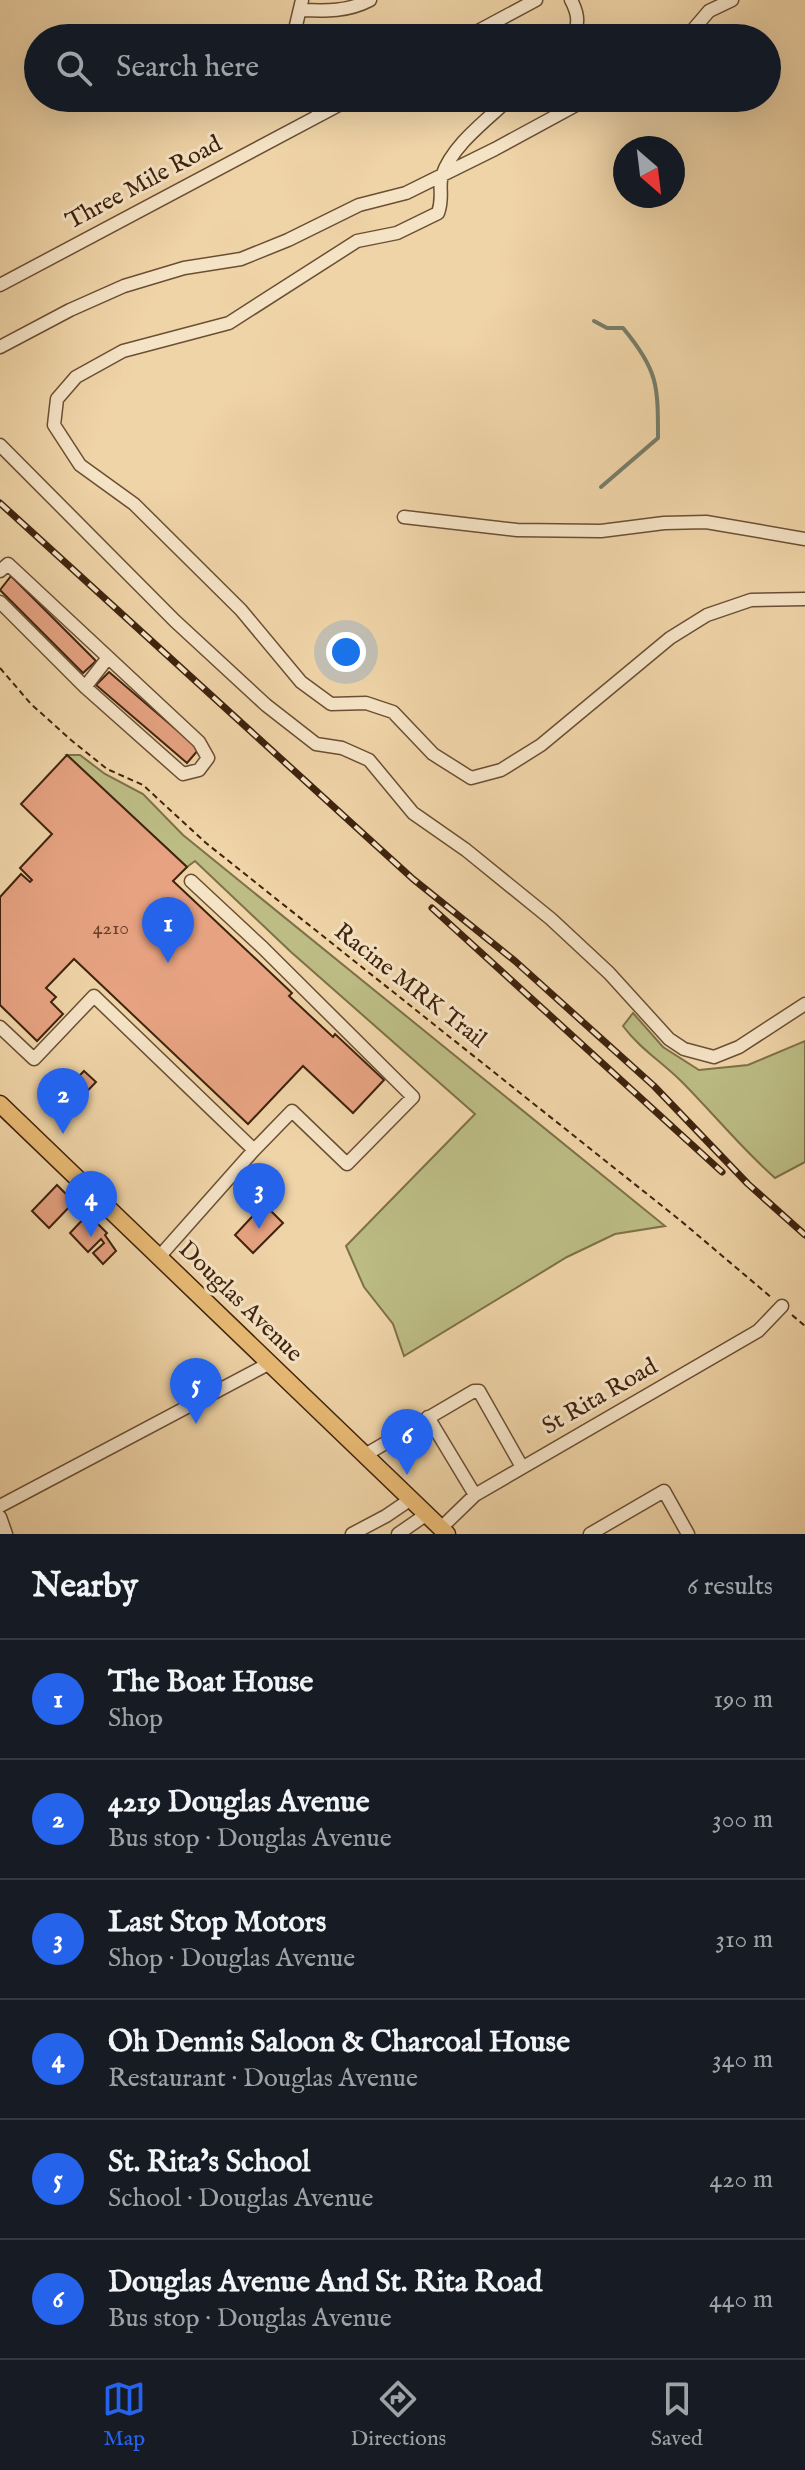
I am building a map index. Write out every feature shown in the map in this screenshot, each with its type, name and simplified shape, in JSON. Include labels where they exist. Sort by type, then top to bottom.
[{"type":"main road","name":"Douglas Avenue","points":[[0,1104],[444,1531]]},
{"type":"street","points":[[301,5],[339,11],[354,9],[370,0]]},
{"type":"street","points":[[491,24],[536,0]]},
{"type":"street","points":[[571,0],[578,13],[577,24]]},
{"type":"street","points":[[698,24],[709,11],[732,0]]},
{"type":"street","name":"Three Mile Road","points":[[0,285],[298,112]]},
{"type":"street","points":[[495,112],[458,148],[440,177],[443,200],[438,213],[397,233],[357,241],[229,323],[123,351],[76,377],[57,399],[54,425],[80,465],[134,504],[241,610],[301,682],[331,704],[366,703],[393,712],[433,754],[471,778],[501,770],[541,745],[670,638],[707,615],[751,600],[805,599]]},
{"type":"street","points":[[0,347],[124,286],[184,268],[241,259],[359,205],[406,193],[563,112]]},
{"type":"street","points":[[0,445],[175,621],[266,705],[316,744],[342,748],[369,760],[413,813],[466,850],[551,919],[609,973],[669,1039],[684,1049],[714,1057],[739,1047],[805,1004]]},
{"type":"street","points":[[404,517],[517,530],[601,531],[664,523],[706,522],[805,539]]},
{"type":"street","points":[[0,602],[85,687],[183,774],[199,770],[208,758],[199,742],[3,563]]},
{"type":"street","points":[[85,687],[107,659]]},
{"type":"street","points":[[159,1257],[292,1111],[347,1164],[413,1097],[191,881]]},
{"type":"street","points":[[0,1027],[34,1059],[94,996],[254,1150]]},
{"type":"street","name":"St Rita Road","points":[[444,1531],[475,1495],[758,1331],[782,1306]]},
{"type":"street","points":[[0,1506],[270,1363]]},
{"type":"street","points":[[365,1455],[474,1391],[479,1391],[522,1467]]},
{"type":"street","points":[[428,1417],[475,1495]]},
{"type":"street","points":[[590,1534],[664,1491],[688,1534]]},
{"type":"street","points":[[352,1534],[411,1499]]},
{"type":"street","points":[[398,1534],[427,1514]]},
{"type":"street","points":[[0,1517],[6,1534]]},
{"type":"path","name":"Racine MRK Trail","points":[[0,668],[31,704],[71,740],[107,769],[143,785],[206,843],[669,1211],[805,1326]]},
{"type":"green space","points":[[67,755],[80,755],[105,774],[143,794],[183,835],[665,1226],[615,1234],[567,1257],[404,1356],[393,1324],[364,1287],[346,1246],[475,1114],[291,952],[195,861],[187,867]]},
{"type":"green space","points":[[633,1013],[663,1047],[699,1070],[748,1065],[805,1041],[805,1162],[775,1178],[681,1081],[629,1034],[623,1026]]},
{"type":"building","points":[[11,576],[96,661],[83,673],[0,590]]},
{"type":"building","points":[[109,672],[199,749],[187,763],[96,685]]},
{"type":"building","points":[[67,755],[187,867],[173,881],[292,993],[289,996],[384,1080],[353,1113],[303,1066],[248,1124],[74,959],[46,988],[56,997],[51,1002],[63,1014],[37,1041],[0,1005],[0,897],[21,874],[30,882],[32,880],[20,868],[52,834],[21,804]]},
{"type":"building","points":[[84,1071],[96,1082],[70,1109],[58,1098]]},
{"type":"building","points":[[57,1185],[74,1202],[49,1228],[32,1211]]},
{"type":"building","points":[[264,1204],[283,1223],[253,1253],[235,1235]]},
{"type":"building","points":[[88,1214],[107,1233],[105,1235],[116,1251],[103,1264],[93,1253],[104,1243],[101,1239],[88,1252],[70,1233]]},
{"type":"waterway","points":[[594,321],[607,328],[623,328],[635,343],[654,379],[657,404],[658,438],[601,487]]},
{"type":"railway","points":[[0,503],[413,879],[515,961],[654,1086],[748,1184],[805,1235]]},
{"type":"railway","points":[[432,908],[722,1172]]},
{"type":"place","name":"The Boat House","points":[[168,963]]},
{"type":"place","name":"4219 Douglas Avenue","points":[[63,1134]]},
{"type":"place","name":"Last Stop Motors","points":[[259,1229]]},
{"type":"place","name":"Oh Dennis Saloon & Charcoal House","points":[[91,1237]]},
{"type":"place","name":"St. Rita's School","points":[[196,1424]]},
{"type":"place","name":"Douglas Avenue And St. Rita Road","points":[[407,1475]]}]
